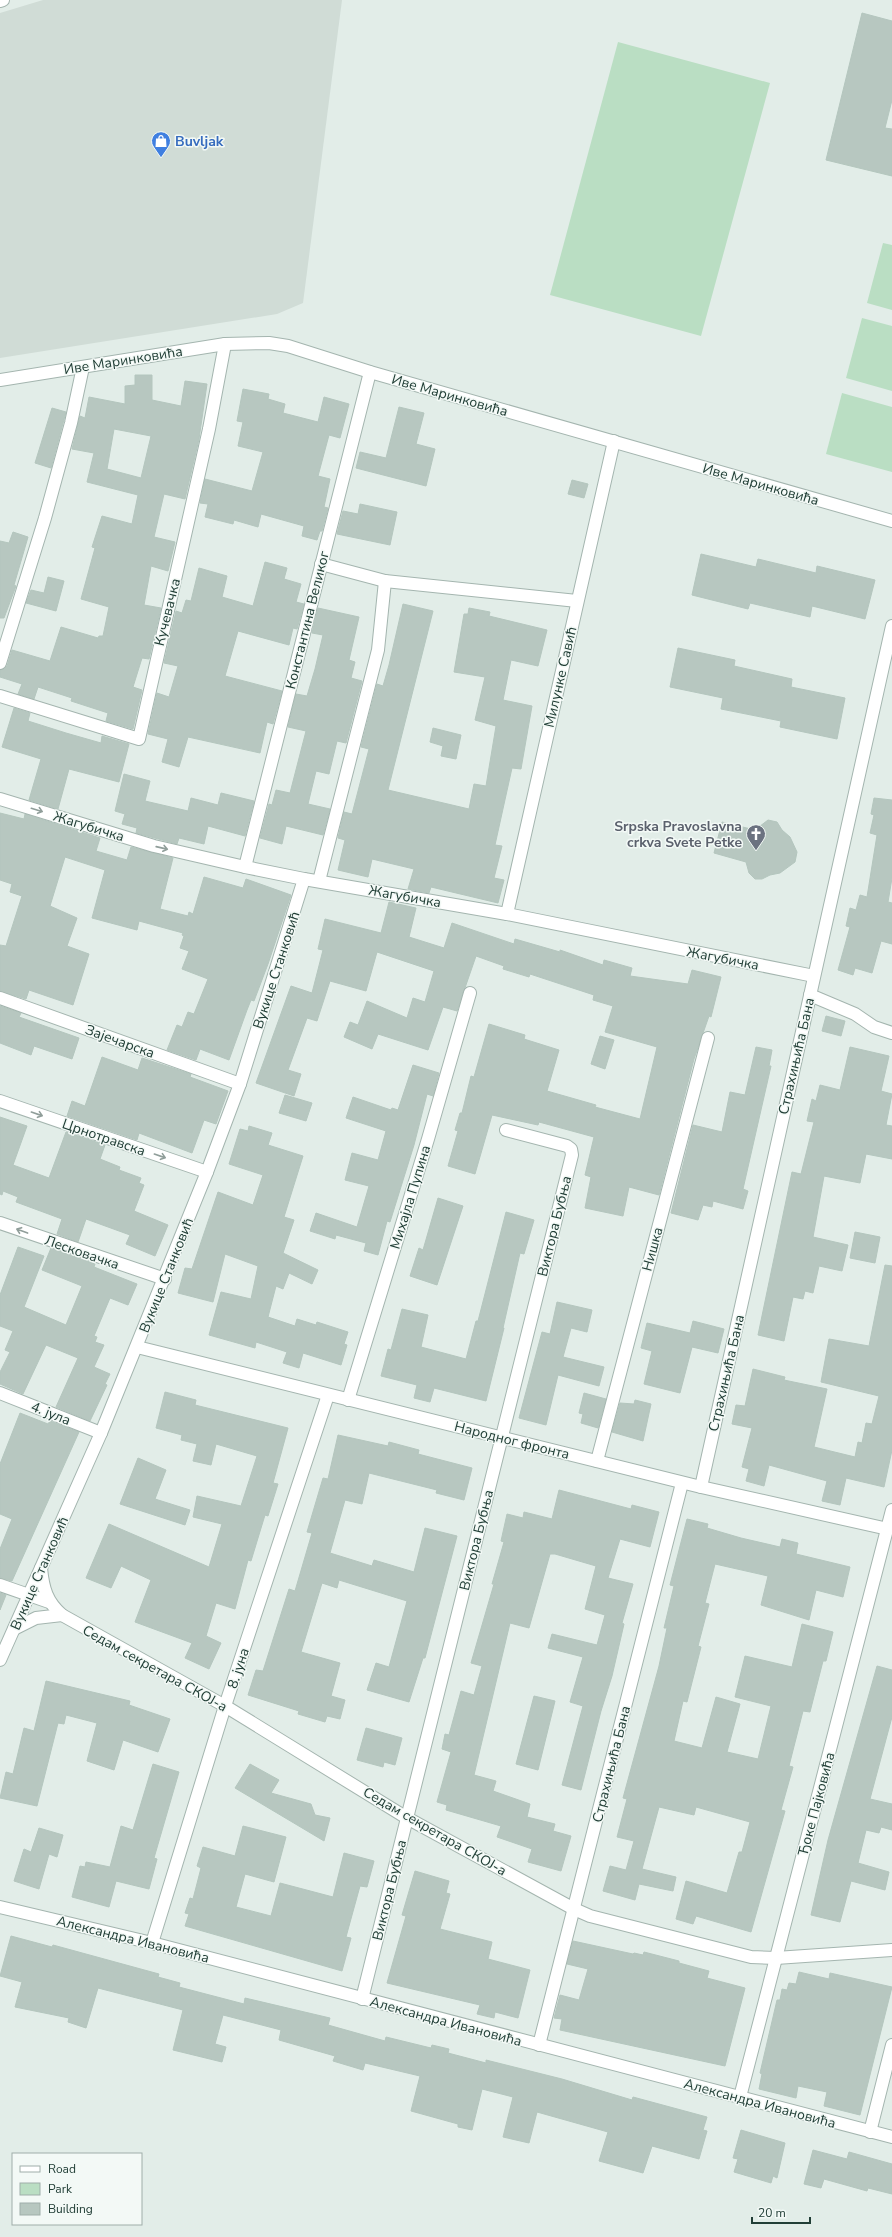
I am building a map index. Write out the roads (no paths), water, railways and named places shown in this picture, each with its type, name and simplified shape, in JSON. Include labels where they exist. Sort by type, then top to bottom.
[{"type":"street","name":"Иве Маринковића","points":[[0,380],[225,344],[268,343],[288,346],[370,372],[892,521]]},
{"type":"street","name":"Кучевачка","points":[[0,696],[139,739],[209,429],[225,344]]},
{"type":"street","points":[[0,663],[47,511],[71,423],[83,366]]},
{"type":"street","name":"Константина Великог","points":[[245,867],[320,564],[370,372]]},
{"type":"street","name":"Милунке Савић","points":[[507,914],[614,441]]},
{"type":"street","points":[[320,564],[385,581],[577,600]]},
{"type":"street","points":[[319,881],[378,650],[385,581]]},
{"type":"street","name":"Страхињића Бана","points":[[701,1487],[892,626]]},
{"type":"street","name":"Жагубичка","points":[[0,799],[154,846],[245,867],[304,879],[507,914],[814,976]]},
{"type":"street","name":"Вукице Станковић","points":[[0,1660],[3,1644],[14,1629],[29,1596],[101,1433],[165,1280],[240,1084],[304,879]]},
{"type":"street","name":"Михајла Пупина","points":[[348,1400],[428,1139],[470,993]]},
{"type":"street","points":[[810,996],[855,1014],[874,1027],[892,1033]]},
{"type":"street","name":"Зајечарска","points":[[0,998],[240,1084]]},
{"type":"street","name":"Нишка","points":[[597,1461],[708,1038]]},
{"type":"street","name":"Црнотравска","points":[[0,1101],[207,1172]]},
{"type":"street","name":"Виктора Бубња","points":[[362,1999],[572,1155],[571,1149],[567,1146],[506,1130]]},
{"type":"street","name":"Лесковачка","points":[[0,1223],[165,1280]]},
{"type":"street","name":"Народног фронта","points":[[137,1347],[348,1400],[501,1436],[701,1487],[888,1529]]},
{"type":"street","name":"4. јула","points":[[0,1393],[101,1433]]},
{"type":"street","name":"8. јуна","points":[[152,1943],[225,1706],[328,1395]]},
{"type":"street","name":"Страхињића Бана","points":[[538,2045],[682,1482]]},
{"type":"street","name":"Ђоке Пајковића","points":[[740,2098],[892,1510]]},
{"type":"street","name":"Седам секретара СКОЈ-а","points":[[41,1568],[43,1583],[49,1602],[62,1615],[225,1706],[407,1818],[574,1909],[590,1916],[751,1957],[776,1958],[892,1950]]},
{"type":"street","points":[[0,1585],[49,1602]]},
{"type":"street","points":[[14,1629],[36,1618],[62,1615]]},
{"type":"street","name":"Александра Ивановића","points":[[0,1906],[152,1943],[892,2138]]},
{"type":"street","points":[[870,2132],[892,2045]]},
{"type":"place","name":"Buvljak","points":[[161,158]]},
{"type":"place","name":"Srpska Pravoslavna crkva Svete Petke","points":[[756,851]]}]
